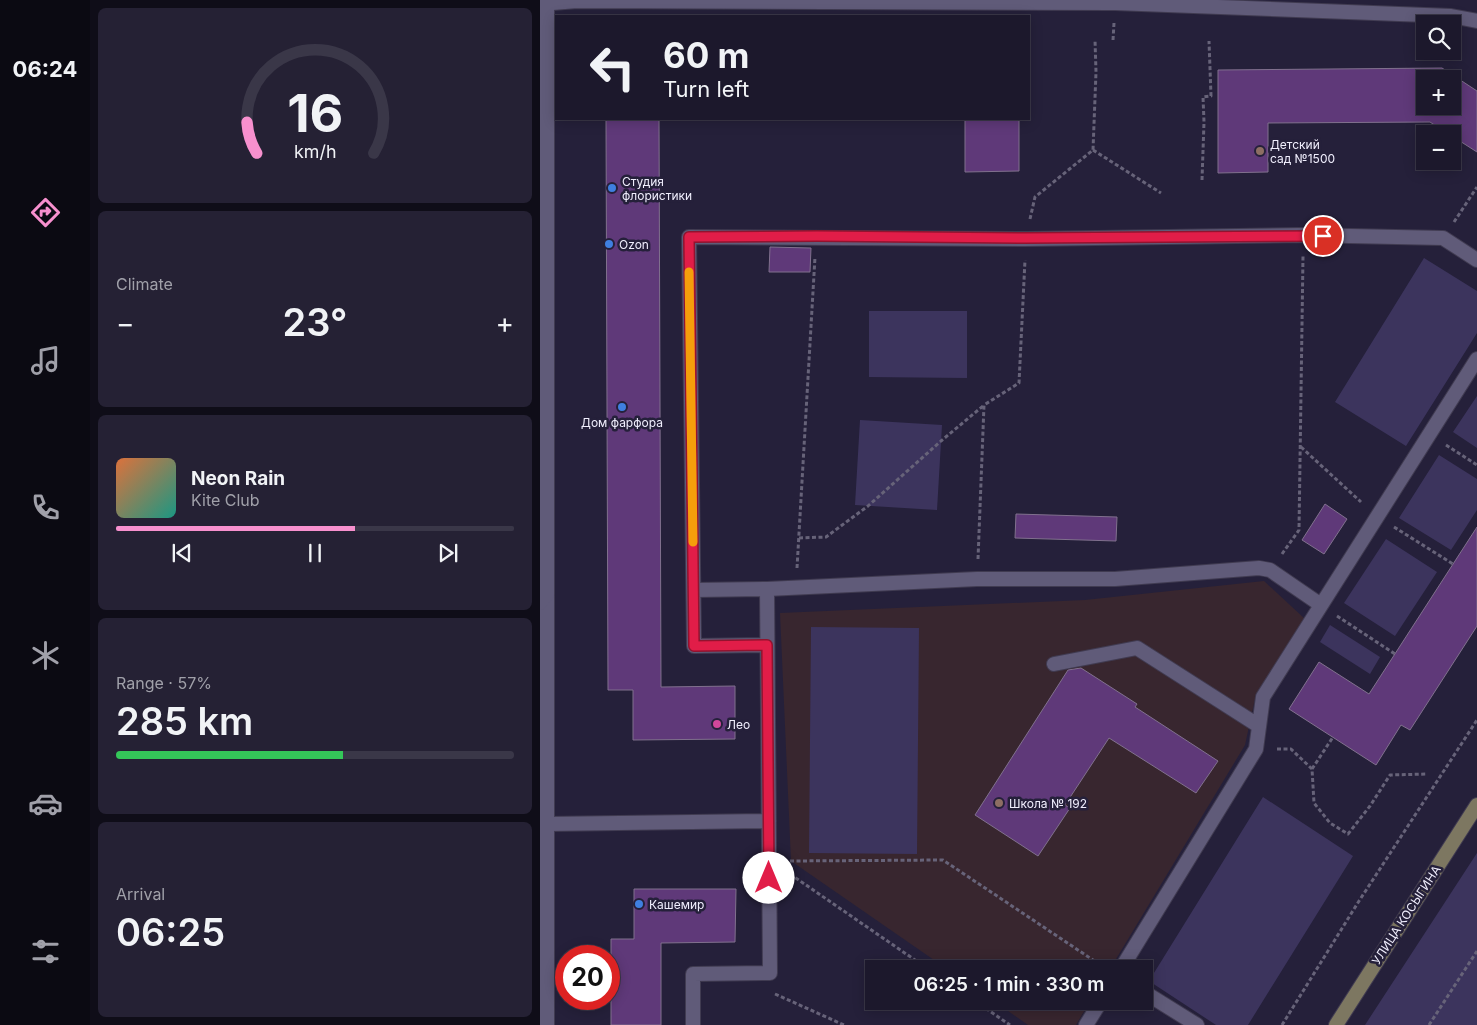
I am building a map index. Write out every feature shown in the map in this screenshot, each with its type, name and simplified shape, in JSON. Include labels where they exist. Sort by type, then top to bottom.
[{"type":"main road","name":"УЛИЦА КОСЫГИНА","points":[[1336,1025],[1477,805]]},
{"type":"street","points":[[548,1025],[544,598],[545,3],[643,1],[1115,3],[1451,16],[1477,21]]},
{"type":"street","points":[[767,645],[694,646],[689,237],[1026,238],[1303,236],[1443,238],[1477,260]]},
{"type":"street","points":[[1127,960],[1256,749],[1263,697],[1477,359]]},
{"type":"street","points":[[694,590],[796,588],[977,580],[1116,579],[1259,568],[1270,570],[1321,605]]},
{"type":"street","points":[[693,1025],[693,974],[770,973],[767,589]]},
{"type":"street","points":[[1054,664],[1137,648],[1259,726]]},
{"type":"street","points":[[547,824],[769,821]]},
{"type":"street","points":[[1153,998],[1197,1025]]},
{"type":"street","points":[[1086,1025],[1095,1010]]},
{"type":"path","points":[[799,538],[826,537],[868,506],[984,405],[1019,383],[1026,238],[1035,197],[1093,150],[1096,72],[1095,40]]},
{"type":"path","points":[[1202,180],[1203,97],[1211,96],[1210,41]]},
{"type":"path","points":[[1093,150],[1161,193]]},
{"type":"path","points":[[1443,238],[1477,187]]},
{"type":"path","points":[[796,588],[817,236]]},
{"type":"path","points":[[1270,570],[1299,530],[1303,236]]},
{"type":"path","points":[[977,580],[984,405]]},
{"type":"path","points":[[1429,434],[1477,465]]},
{"type":"path","points":[[1300,447],[1378,516],[1453,564]]},
{"type":"path","points":[[1321,605],[1395,654]]},
{"type":"path","points":[[1282,1025],[1477,720]]},
{"type":"path","points":[[735,723],[750,723]]},
{"type":"path","points":[[1333,737],[1312,769],[1314,803],[1330,823],[1348,834],[1370,806],[1390,775],[1426,774]]},
{"type":"path","points":[[1256,749],[1291,749],[1312,769]]},
{"type":"path","points":[[769,860],[915,960]]},
{"type":"path","points":[[769,860],[943,860],[1093,960]]},
{"type":"path","points":[[1429,1025],[1477,951]]},
{"type":"path","points":[[775,993],[844,1025]]},
{"type":"path","points":[[988,1010],[1010,1025]]},
{"type":"shaded area","points":[[1424,258],[1477,291],[1477,333],[1406,446],[1335,402]]},
{"type":"shaded area","points":[[869,311],[967,311],[967,378],[869,377]]},
{"type":"shaded area","points":[[1477,396],[1477,448],[1453,432]]},
{"type":"shaded area","points":[[860,420],[942,425],[937,510],[855,505]]},
{"type":"shaded area","points":[[1439,455],[1477,479],[1477,510],[1451,550],[1399,518]]},
{"type":"shaded area","points":[[1386,539],[1437,572],[1395,636],[1344,603]]},
{"type":"shaded area","name":"Школа № 192","points":[[1264,581],[1305,619],[1256,694],[1245,745],[1115,960],[934,960],[791,861],[780,613],[1085,600]]},
{"type":"shaded area","points":[[1330,625],[1380,657],[1370,674],[1320,642]]},
{"type":"shaded area","points":[[811,627],[919,628],[917,854],[809,853]]},
{"type":"shaded area","points":[[1263,797],[1353,856],[1248,1025],[1216,1025],[1153,984],[1153,975]]},
{"type":"shaded area","points":[[1477,853],[1477,1025],[1365,1025]]},
{"type":"shaded area","points":[[1007,1010],[1085,1010],[1076,1025],[1028,1025]]},
{"type":"building","points":[[1442,68],[1445,70],[1416,70],[1416,115],[1461,115],[1461,80],[1477,91],[1477,152],[1461,142],[1461,125],[1434,125],[1430,122],[1268,123],[1268,172],[1218,173],[1218,70]]},
{"type":"building","points":[[606,120],[659,120],[661,687],[735,686],[735,739],[633,740],[633,690],[608,690]]},
{"type":"building","points":[[965,120],[1019,120],[1019,171],[965,172]]},
{"type":"building","points":[[770,247],[811,248],[810,272],[769,272]]},
{"type":"building","points":[[1325,504],[1347,519],[1324,554],[1302,540]]},
{"type":"building","points":[[1016,514],[1117,517],[1116,541],[1015,538]]},
{"type":"building","points":[[1477,527],[1477,626],[1410,730],[1401,725],[1376,765],[1289,709],[1319,662],[1369,694]]},
{"type":"building","points":[[1081,668],[1137,704],[1135,707],[1218,761],[1196,793],[1109,738],[1065,805],[1070,808],[1038,856],[975,815],[1068,670]]},
{"type":"building","points":[[634,889],[736,889],[735,942],[661,943],[661,1025],[611,1025],[611,1010],[620,1010],[620,945],[611,945],[611,939],[634,939]]},
{"type":"slow traffic","points":[[689,272],[693,542]]},
{"type":"place","name":"Детский сад №1500","points":[[1260,151]]},
{"type":"place","name":"Студия флористики","points":[[612,188]]},
{"type":"place","name":"Ozon","points":[[609,244]]},
{"type":"place","name":"Дом фарфора","points":[[622,407]]},
{"type":"place","name":"Лео","points":[[717,724]]},
{"type":"place","name":"Школа № 192","points":[[999,803]]},
{"type":"place","name":"Кашемир","points":[[639,904]]},
{"type":"route","points":[[769,878],[767,645],[694,646],[689,237],[1026,238],[1323,236]]}]
